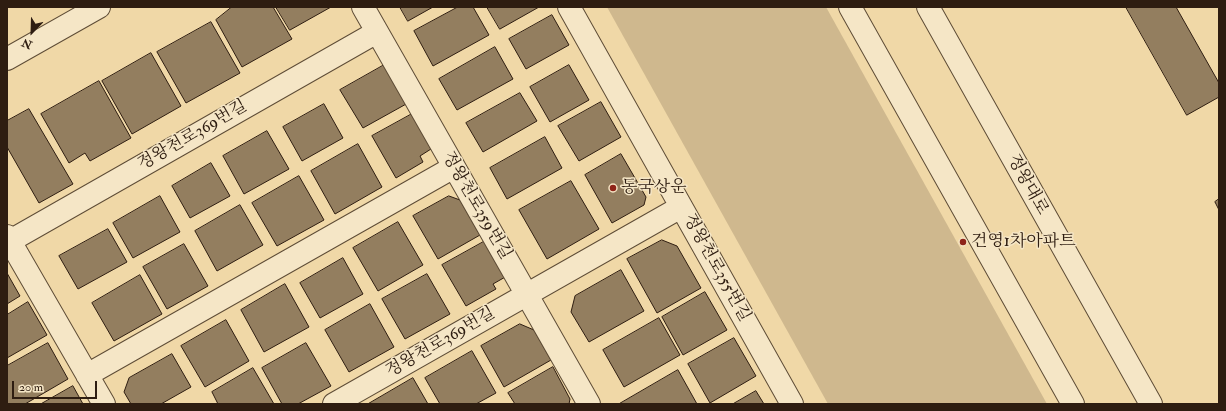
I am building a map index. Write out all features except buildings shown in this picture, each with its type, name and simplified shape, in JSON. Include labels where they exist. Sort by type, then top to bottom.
[{"type":"street","points":[[7,59],[98,7]]},
{"type":"street","name":"정왕천로359번길","points":[[363,7],[588,404]]},
{"type":"street","name":"정왕천로355번길","points":[[569,7],[792,404]]},
{"type":"street","points":[[850,7],[1073,404]]},
{"type":"street","name":"정왕대로","points":[[928,7],[1151,404]]},
{"type":"street","name":"정왕천로369번길","points":[[104,404],[8,238],[377,32]]},
{"type":"street","points":[[87,375],[454,167]]},
{"type":"street","name":"정왕천로369번길","points":[[334,404],[681,207]]},
{"type":"shaded area","points":[[607,7],[826,7],[1047,404],[828,404]]},
{"type":"place","name":"동국상운","points":[[613,188]]},
{"type":"place","name":"건영1차아파트","points":[[963,242]]}]
